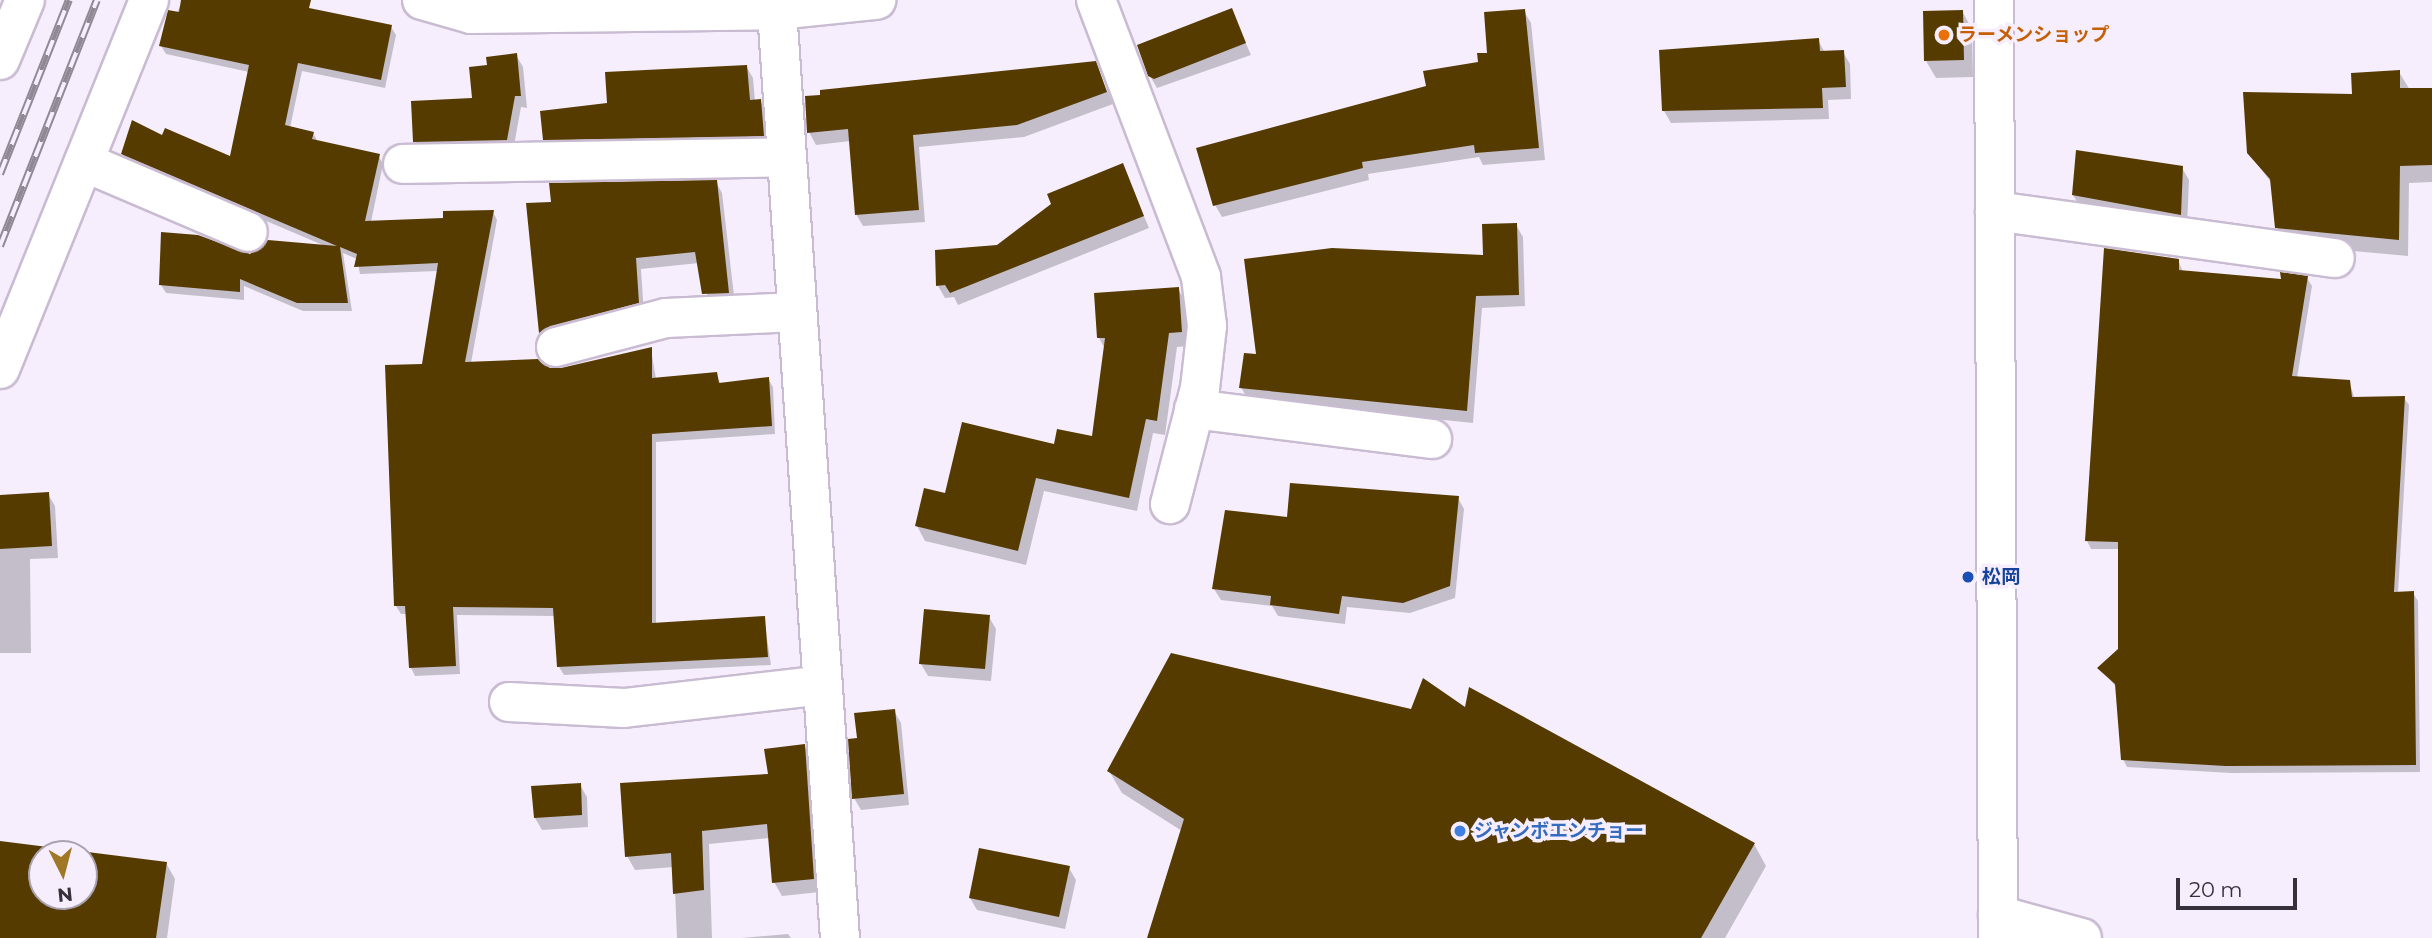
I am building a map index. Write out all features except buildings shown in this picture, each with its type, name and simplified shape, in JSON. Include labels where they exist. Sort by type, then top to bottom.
[{"type":"street","points":[[0,60],[25,0]]},
{"type":"street","points":[[0,369],[149,0]]},
{"type":"street","points":[[422,0],[471,14],[777,10],[876,0]]},
{"type":"street","points":[[1096,0],[1201,277],[1207,326],[1194,409],[1170,504]]},
{"type":"street","points":[[1994,0],[1998,926],[2082,938]]},
{"type":"street","points":[[777,10],[840,938]]},
{"type":"street","points":[[403,164],[785,157]]},
{"type":"street","points":[[84,162],[248,232]]},
{"type":"street","points":[[1995,211],[2335,258]]},
{"type":"street","points":[[556,347],[666,318],[797,312]]},
{"type":"street","points":[[1194,409],[1432,439]]},
{"type":"street","points":[[509,702],[624,708],[823,685]]},
{"type":"railway","points":[[0,174],[69,0]]},
{"type":"railway","points":[[0,246],[97,0]]},
{"type":"place","name":"ラーメンショップ","points":[[1944,35]]},
{"type":"place","name":"松岡","points":[[1968,577]]},
{"type":"place","name":"ジャンボエンチョー","points":[[1460,831]]}]
